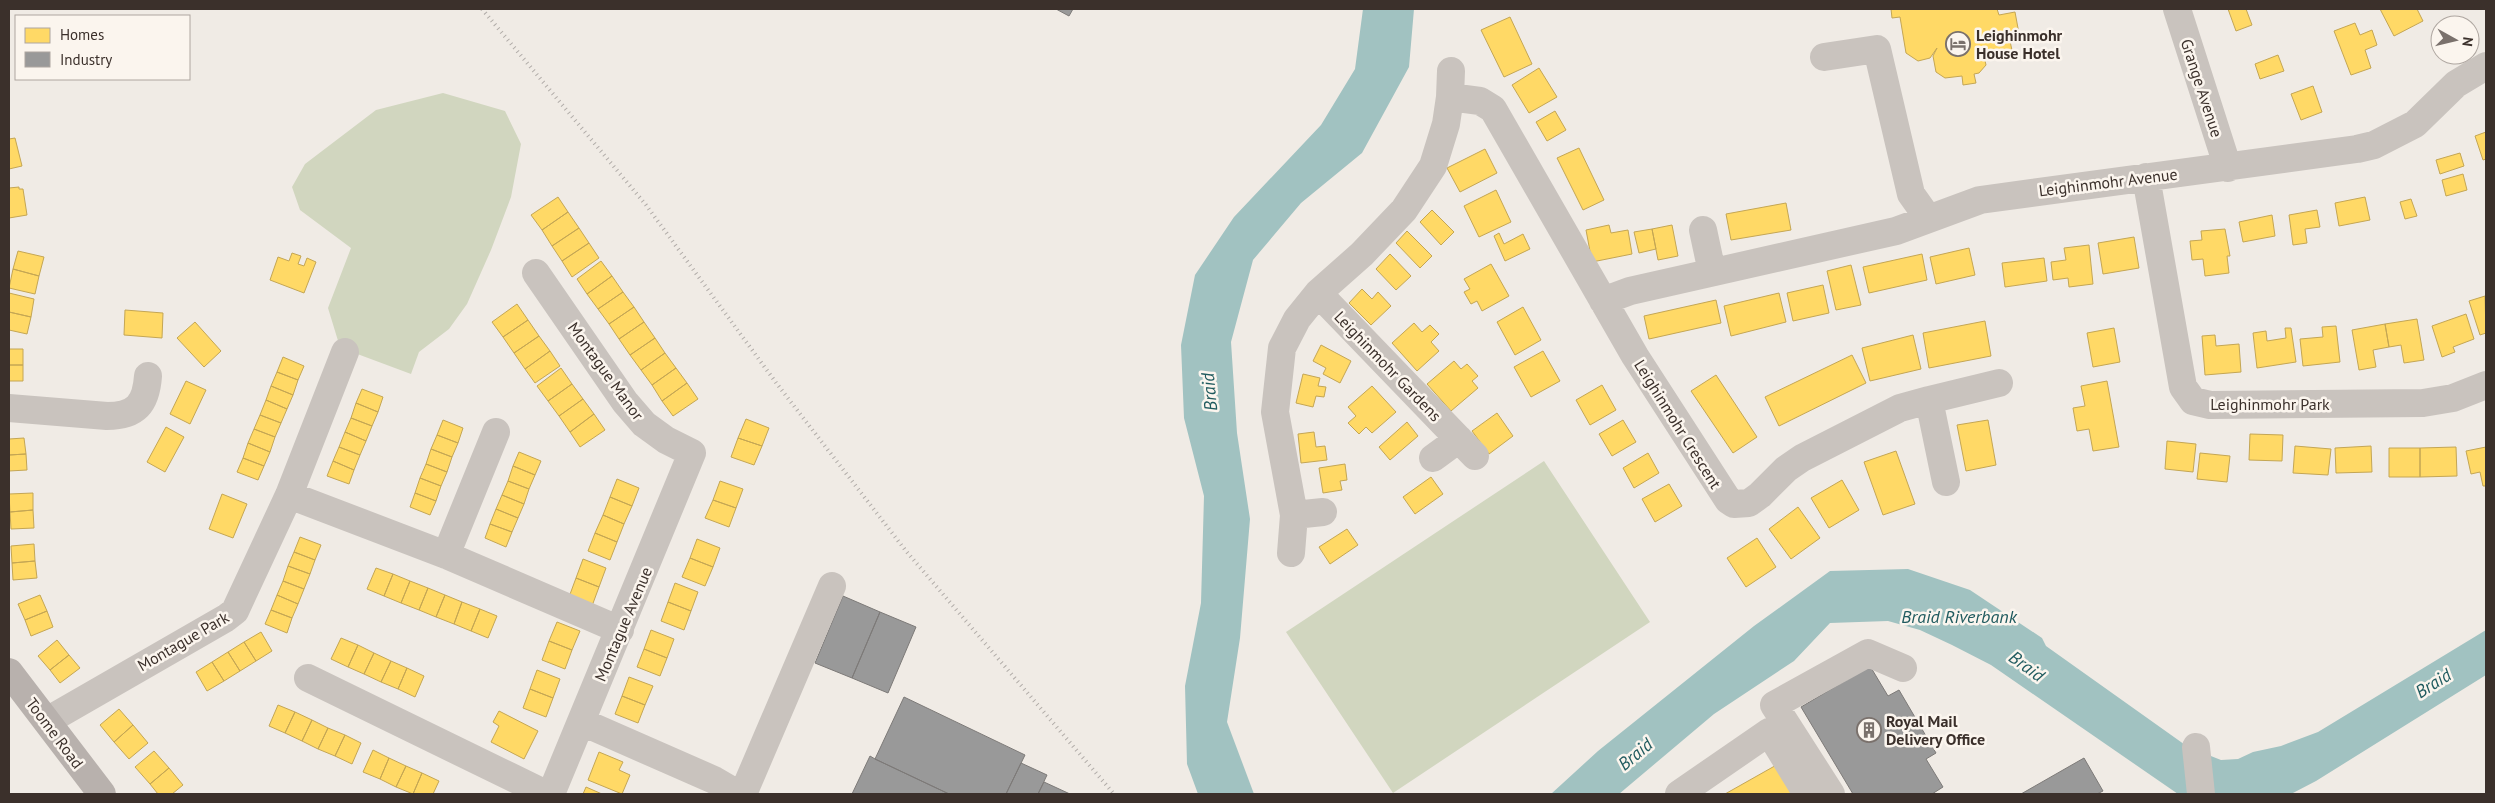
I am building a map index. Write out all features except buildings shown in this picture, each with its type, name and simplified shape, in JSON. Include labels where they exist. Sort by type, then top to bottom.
[{"type":"main road","name":"Toome Road","points":[[9,672],[102,794]]},
{"type":"street","name":"Grange Avenue","points":[[2178,9],[2228,168]]},
{"type":"street","points":[[1824,57],[1877,49],[1910,194],[1928,218]]},
{"type":"street","name":"Leighinmohr Avenue","points":[[1603,301],[1630,291],[1896,231],[1980,200],[2146,177],[2228,168],[2374,145],[2415,124],[2456,84],[2486,66]]},
{"type":"street","points":[[1292,553],[1294,515],[1275,412],[1282,348],[1297,319],[1318,293],[1362,254],[1404,210],[1433,166],[1446,124],[1450,98],[1451,71]]},
{"type":"street","name":"Leighinmohr Crescent","points":[[1450,98],[1480,101],[1493,109],[1521,161],[1635,356],[1718,488],[1734,504],[1742,505],[1754,499],[1786,469],[1802,458],[1900,408],[1929,400]]},
{"type":"street","name":"Leighinmohr Park","points":[[2146,177],[2183,387],[2193,402],[2210,405],[2423,403],[2453,398],[2486,385]]},
{"type":"street","points":[[1703,230],[1712,272]]},
{"type":"street","name":"Montague Manor","points":[[536,273],[625,402],[644,424],[666,440],[692,453]]},
{"type":"street","name":"Leighinmohr Gardens","points":[[1318,293],[1467,448],[1433,458]]},
{"type":"street","name":"Montague Park","points":[[47,721],[235,611],[289,495],[345,352]]},
{"type":"street","points":[[9,408],[107,416],[121,415],[139,406],[147,392],[148,376]]},
{"type":"street","points":[[1946,482],[1929,400],[1998,383]]},
{"type":"street","points":[[446,555],[496,432]]},
{"type":"street","name":"Montague Avenue","points":[[551,794],[692,453]]},
{"type":"street","points":[[289,495],[446,555],[620,630]]},
{"type":"street","points":[[1294,515],[1323,512]]},
{"type":"street","points":[[743,794],[832,586]]},
{"type":"street","points":[[1831,794],[1774,705],[1868,653],[1903,668]]},
{"type":"street","points":[[308,678],[546,794]]},
{"type":"street","points":[[582,722],[714,780],[738,794]]},
{"type":"street","points":[[1679,794],[1769,732],[1807,794]]},
{"type":"street","points":[[2196,747],[2201,794]]},
{"type":"green space","points":[[443,93],[505,111],[521,144],[511,197],[491,250],[467,304],[449,329],[419,352],[411,374],[352,352],[339,344],[328,308],[351,248],[300,210],[292,187],[305,164],[376,110]]},
{"type":"green space","points":[[1544,461],[1650,622],[1393,793],[1286,632]]},
{"type":"water","name":"Braid","points":[[1363,9],[1414,9],[1409,67],[1362,153],[1301,203],[1253,260],[1231,342],[1237,433],[1250,519],[1240,638],[1227,722],[1254,794],[1198,794],[1187,764],[1185,686],[1201,603],[1204,496],[1184,418],[1181,345],[1195,275],[1234,217],[1321,125],[1355,69]]},
{"type":"water","name":"Braid Riverbank","points":[[1908,569],[1970,590],[2042,638],[2046,646],[2188,747],[2221,760],[2238,759],[2253,752],[2281,746],[2318,732],[2486,630],[2486,675],[2316,781],[2291,794],[2178,794],[1991,665],[1952,645],[1920,630],[1888,621],[1830,623],[1794,661],[1714,714],[1619,794],[1551,794],[1598,751],[1754,626],[1830,571]]},
{"type":"railway","points":[[482,9],[646,205],[777,384],[906,551],[1114,794]]},
{"type":"place","name":"Leighinmohr House Hotel","points":[[1958,44]]},
{"type":"place","name":"Royal Mail Delivery Office","points":[[1869,730]]}]
